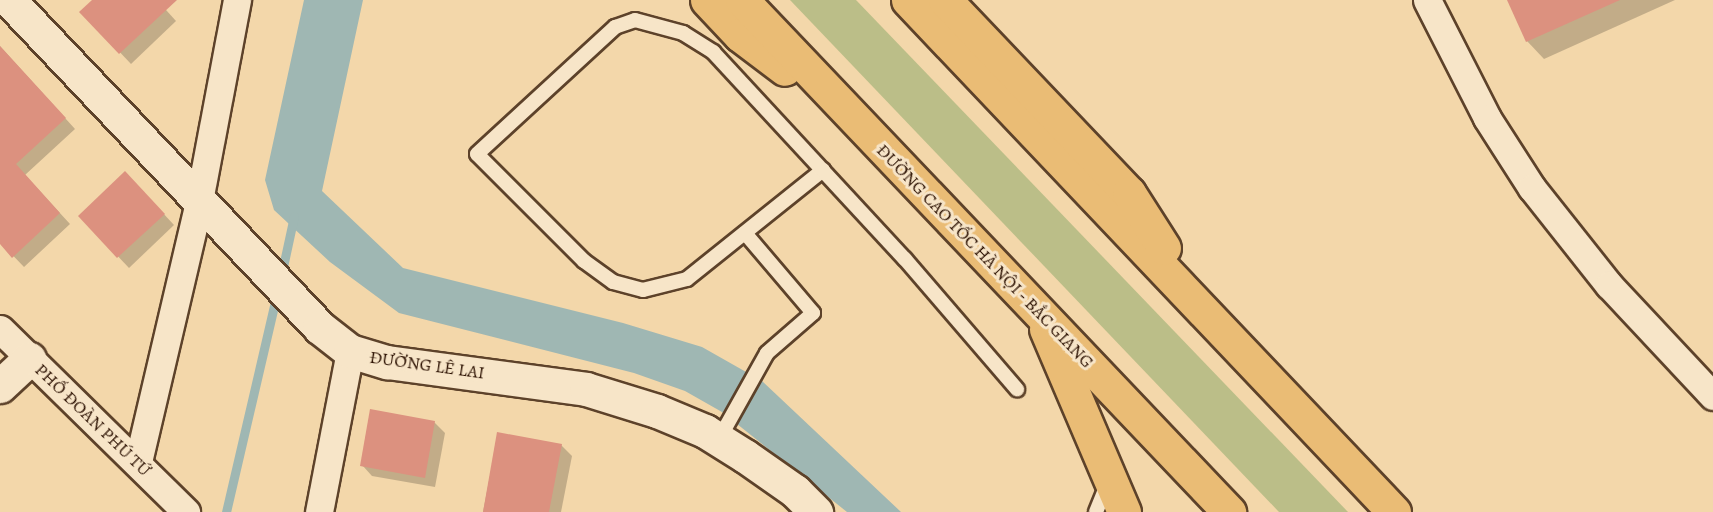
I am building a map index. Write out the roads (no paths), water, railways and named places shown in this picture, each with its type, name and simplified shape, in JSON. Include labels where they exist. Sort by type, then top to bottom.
[{"type":"highway","points":[[707,0],[740,34],[865,130]]},
{"type":"highway","name":"ĐƯỜNG CAO TỐC HÀ NỘI - BẮC GIANG","points":[[742,0],[1229,512]]},
{"type":"highway","points":[[908,0],[1394,512]]},
{"type":"highway","points":[[945,0],[1129,193],[1206,313]]},
{"type":"highway","points":[[1038,311],[1124,512]]},
{"type":"street","name":"ĐƯỜNG LÊ LAI","points":[[9,0],[319,327],[350,351],[387,362],[586,389],[657,411],[721,436],[795,491],[816,512]]},
{"type":"street","points":[[138,462],[199,201],[237,0]]},
{"type":"street","points":[[1426,0],[1487,118],[1532,188],[1609,285],[1713,396]]},
{"type":"street","name":"PHỐ ĐOÀN PHÚ TỨ","points":[[0,329],[28,359],[138,462],[186,512]]},
{"type":"street","points":[[319,512],[350,351]]},
{"type":"street","points":[[0,386],[28,359]]},
{"type":"lane","points":[[823,170],[687,279],[643,290],[613,282],[584,261],[477,154],[615,27],[635,20],[683,33],[713,52],[823,170],[1017,389]]},
{"type":"lane","points":[[721,436],[767,353],[813,313],[745,233]]},
{"type":"lane","points":[[1096,512],[1109,481]]},
{"type":"water","points":[[304,0],[363,0],[322,191],[403,268],[623,323],[702,347],[762,381],[901,512],[847,512],[722,412],[685,391],[634,373],[399,313],[330,262],[274,210],[265,180]]},
{"type":"waterway","points":[[281,276],[294,216]]},
{"type":"waterway","points":[[226,512],[277,292]]}]
